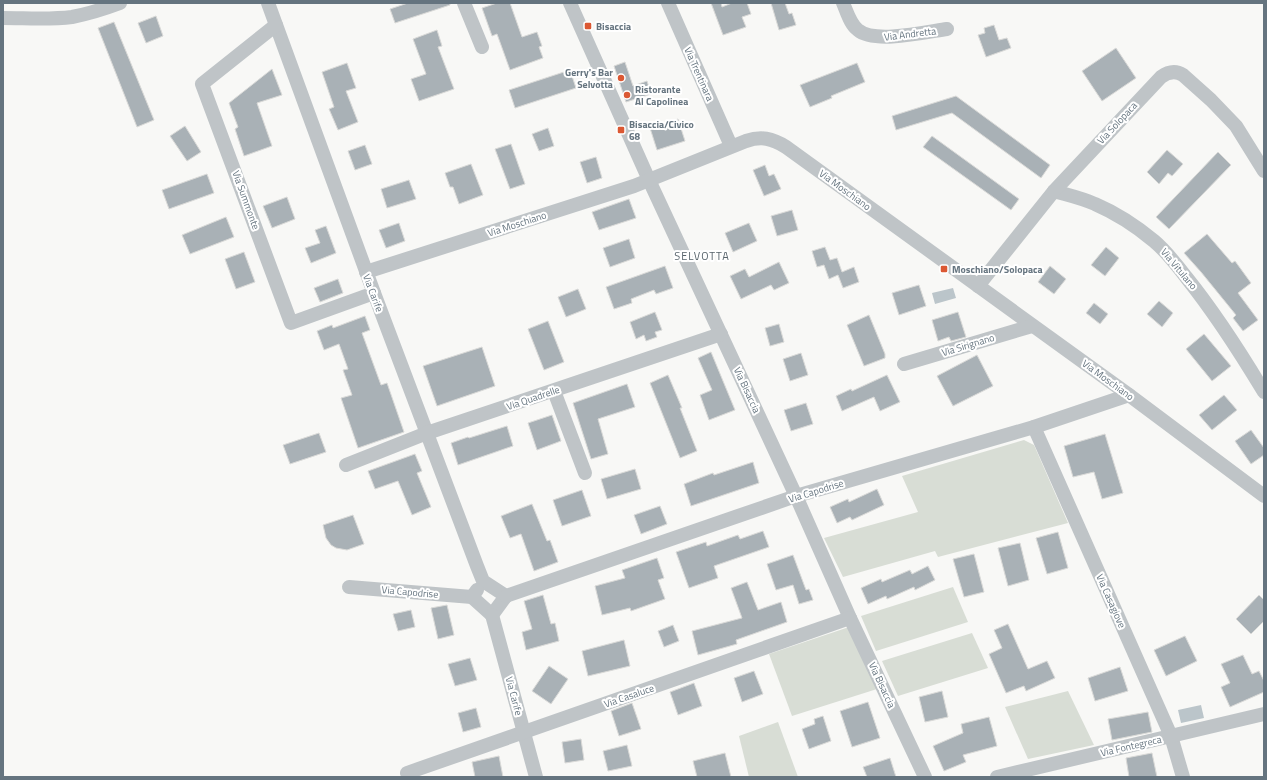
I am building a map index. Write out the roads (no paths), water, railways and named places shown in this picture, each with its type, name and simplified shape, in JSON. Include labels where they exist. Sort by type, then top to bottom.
[{"type":"street","points":[[3,18],[52,18],[72,16],[94,12],[120,3]]},
{"type":"street","name":"Via Carife","points":[[268,3],[366,272],[483,581]]},
{"type":"street","points":[[464,3],[482,47]]},
{"type":"street","name":"Via Bisaccia","points":[[570,3],[649,180],[796,496],[850,618],[925,777]]},
{"type":"street","name":"Via Trentinara","points":[[668,3],[731,146]]},
{"type":"street","name":"Via Andretta","points":[[842,3],[854,26],[859,31],[870,36],[886,37],[947,29]]},
{"type":"street","name":"Via Summonte","points":[[276,25],[202,84],[291,323],[374,293]]},
{"type":"street","name":"Via Solopaca","points":[[978,286],[1054,191],[1160,77],[1167,73],[1173,72],[1183,75],[1230,119],[1250,146],[1264,171]]},
{"type":"street","name":"Via Moschiano","points":[[366,272],[649,180],[731,146],[762,137],[782,144],[1129,395],[1264,496]]},
{"type":"street","name":"Via Vitulano","points":[[1054,191],[1087,201],[1110,212],[1136,228],[1163,249],[1195,288],[1225,330],[1264,392]]},
{"type":"street","name":"Via Sirignano","points":[[904,364],[1032,326]]},
{"type":"street","name":"Via Quadrelle","points":[[346,465],[427,433],[721,334]]},
{"type":"street","points":[[554,391],[585,473]]},
{"type":"street","name":"Via Capodrise","points":[[506,596],[796,496],[1034,427],[1129,395]]},
{"type":"street","name":"Via Casagiove","points":[[1034,427],[1171,736],[1183,777]]},
{"type":"street","points":[[483,581],[506,596],[492,615],[472,597],[483,581]]},
{"type":"street","name":"Via Capodrise","points":[[349,587],[472,597]]},
{"type":"street","name":"Via Carife","points":[[492,615],[536,777]]},
{"type":"street","name":"Via Casaluce","points":[[407,773],[850,618]]},
{"type":"street","name":"Via Fontegreca","points":[[997,777],[1264,714]]},
{"type":"place","name":"Bisaccia","points":[[588,26]]},
{"type":"place","name":"Gerry's Bar Selvotta","points":[[621,78]]},
{"type":"place","name":"Ristorante Al Capolinea","points":[[627,95]]},
{"type":"place","name":"Bisaccia/Civico 68","points":[[621,130]]},
{"type":"place","name":"Moschiano/Solopaca","points":[[944,269]]},
{"type":"district","name":"SELVOTTA","points":[[702,256]]}]
